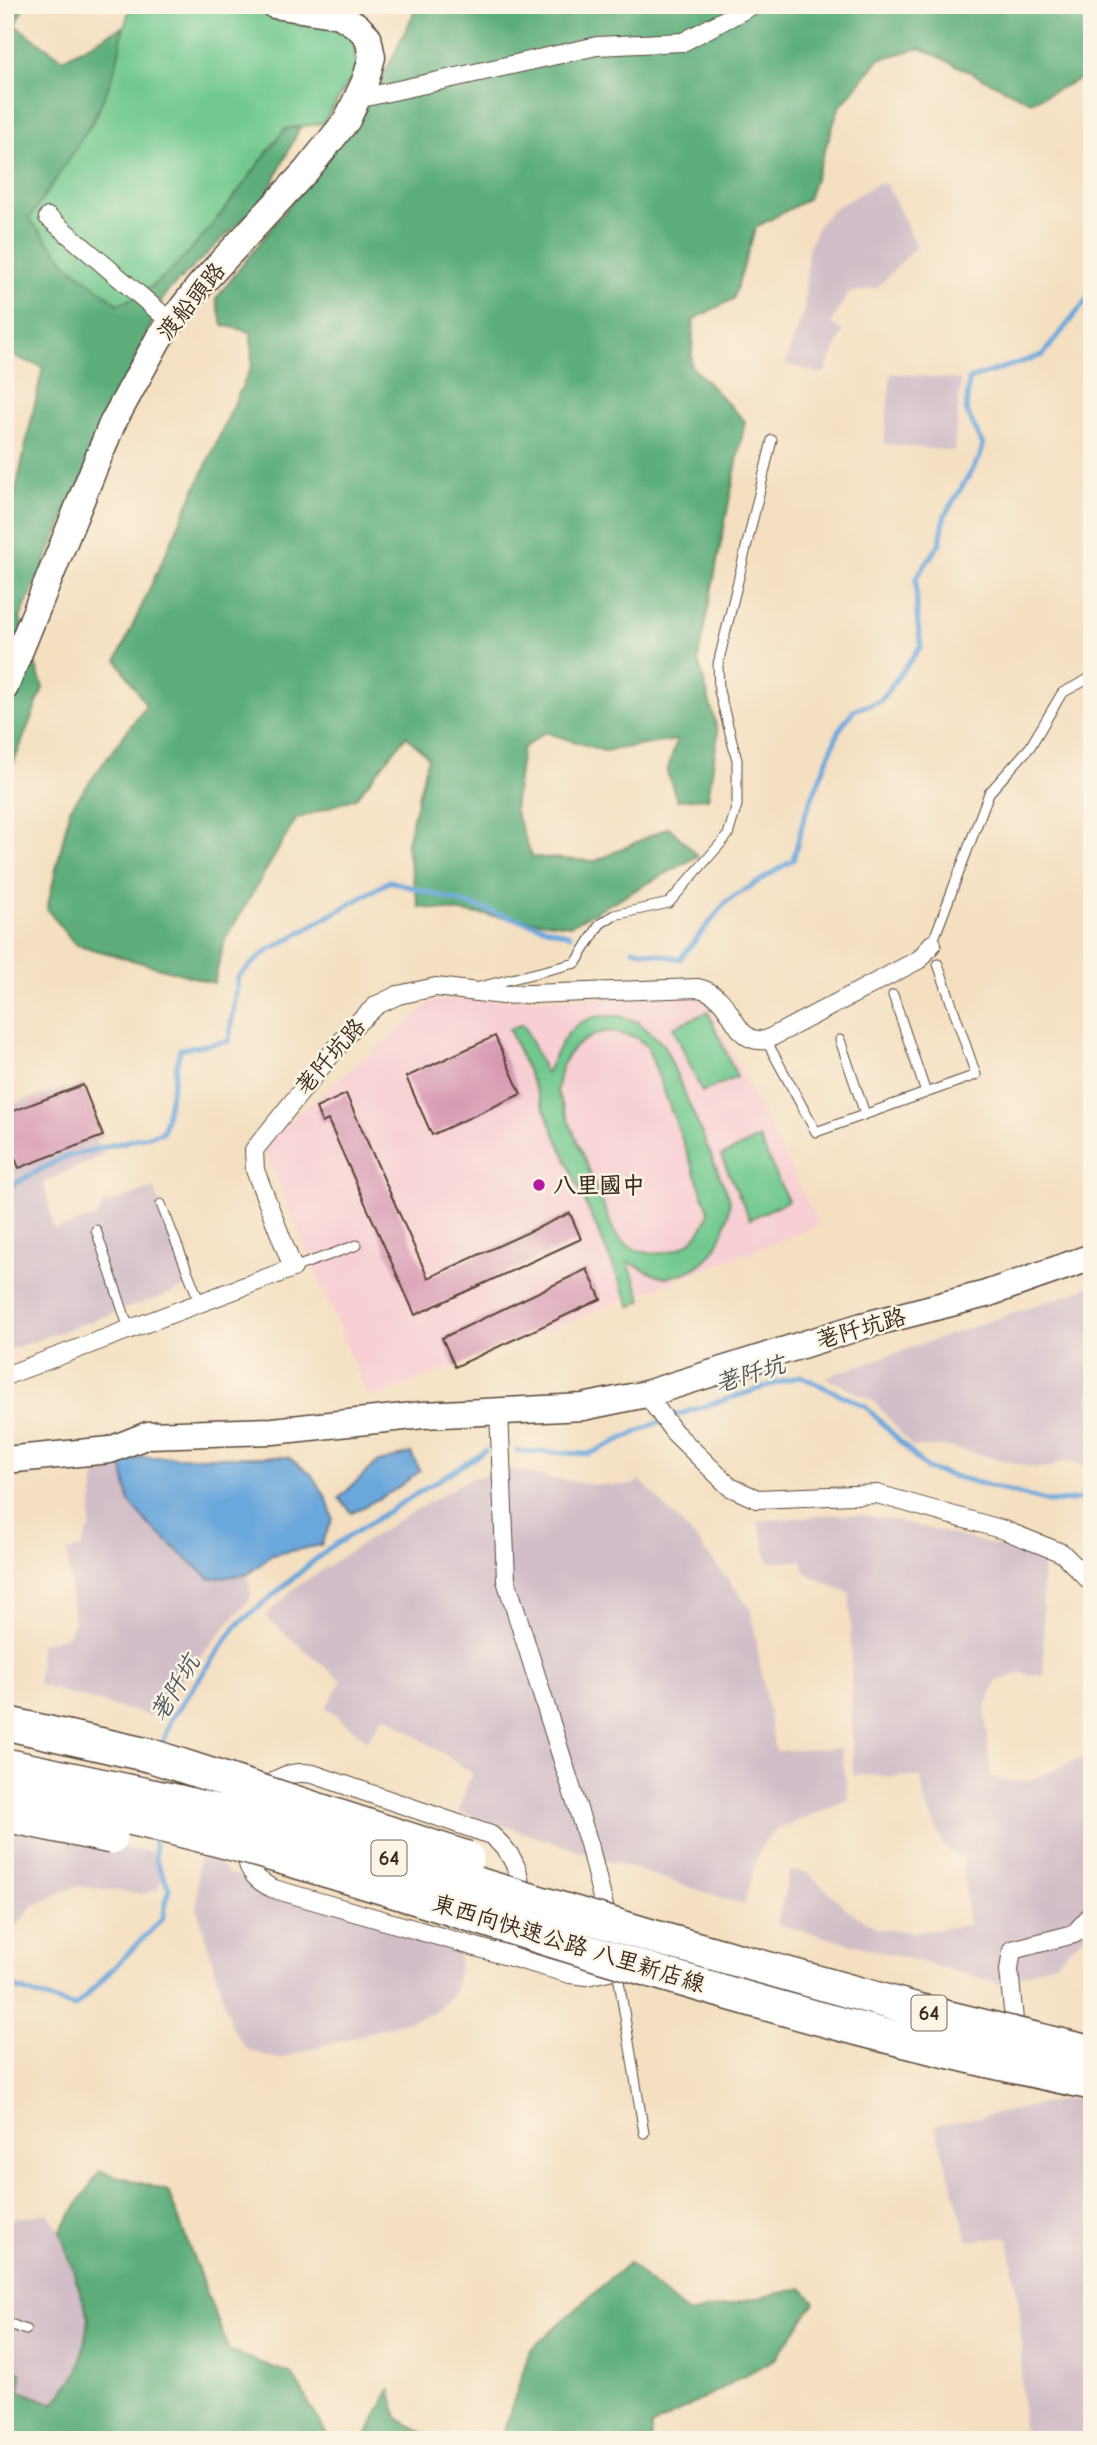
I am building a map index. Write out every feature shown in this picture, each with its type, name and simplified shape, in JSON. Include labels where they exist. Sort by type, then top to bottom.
[{"type":"highway","name":"64","points":[[7,1747],[152,1756],[644,1916],[768,1968],[921,2011],[1092,2053]]},
{"type":"highway","name":"東西向快速公路 八里新店線","points":[[5,1791],[173,1827],[342,1873],[610,1955],[912,2042],[1092,2083]]},
{"type":"highway","points":[[5,1815],[168,1848],[432,1920],[610,1955]]},
{"type":"street","name":"渡船頭路","points":[[5,687],[112,424],[159,338],[201,284],[306,171],[347,120],[357,99],[372,57],[368,37],[342,10],[274,5]]},
{"type":"street","points":[[357,99],[597,46],[682,42],[753,5]]},
{"type":"street","points":[[48,217],[171,322]]},
{"type":"street","points":[[766,1040],[920,959],[932,944]]},
{"type":"street","name":"荖阡坑路","points":[[293,1268],[255,1170],[254,1150],[354,1026],[377,1005],[418,989],[436,987],[502,995],[698,988],[708,990],[724,1002],[748,1038],[766,1040]]},
{"type":"street","name":"荖阡坑路","points":[[5,1461],[110,1450],[148,1436],[272,1431],[499,1410],[652,1401],[862,1326],[986,1294],[1092,1257]]},
{"type":"street","points":[[5,1376],[293,1268]]},
{"type":"street","points":[[652,1401],[672,1430],[730,1487],[757,1500],[877,1494],[1004,1530],[1062,1553],[1092,1583]]},
{"type":"street","points":[[499,1410],[506,1580],[589,1844],[610,1955]]},
{"type":"street","points":[[5,1714],[7,1747]]},
{"type":"street","points":[[502,1954],[522,1885],[518,1866],[508,1849],[491,1835],[300,1772],[285,1775],[266,1789],[246,1853],[247,1864],[261,1883],[502,1954],[570,1974],[587,1976],[610,1955]]},
{"type":"street","points":[[5,1778],[165,1811],[251,1833]]},
{"type":"street","points":[[610,1955],[1017,2052],[1009,1969],[1012,1950],[1083,1935],[1092,1914]]},
{"type":"lane","points":[[461,991],[576,962],[600,924],[614,915],[669,903],[728,835],[737,805],[737,760],[719,691],[718,664],[772,440]]},
{"type":"lane","points":[[932,944],[989,793],[1030,747],[1062,693],[1092,677]]},
{"type":"lane","points":[[766,1040],[816,1132],[976,1075],[938,964]]},
{"type":"lane","points":[[892,995],[926,1093]]},
{"type":"lane","points":[[840,1040],[865,1114]]},
{"type":"lane","points":[[161,1204],[200,1303]]},
{"type":"lane","points":[[96,1230],[129,1329]]},
{"type":"lane","points":[[293,1268],[357,1245]]},
{"type":"lane","points":[[610,1955],[644,2133]]},
{"type":"lane","points":[[5,2322],[26,2330]]},
{"type":"shaded area","points":[[878,183],[887,185],[917,246],[877,288],[848,293],[831,323],[843,332],[824,374],[785,364],[804,309],[808,250],[818,226],[832,210]]},
{"type":"shaded area","points":[[891,373],[961,380],[954,451],[884,444]]},
{"type":"shaded area","name":"八里國中","points":[[703,996],[819,1225],[369,1399],[262,1144],[434,1000]]},
{"type":"shaded area","points":[[65,1088],[104,1154],[44,1182],[54,1230],[98,1216],[102,1205],[154,1187],[188,1287],[5,1351],[5,1227],[12,1206],[5,1173],[5,1106]]},
{"type":"shaded area","points":[[1092,1286],[1090,1467],[1063,1461],[1050,1468],[1035,1468],[949,1447],[912,1447],[875,1402],[826,1377]]},
{"type":"shaded area","points":[[107,1463],[122,1464],[129,1501],[149,1525],[210,1579],[248,1574],[251,1597],[150,1716],[38,1685],[40,1644],[68,1635],[74,1622],[67,1552],[82,1547],[90,1527],[95,1476]]},
{"type":"shaded area","points":[[508,1469],[598,1485],[632,1485],[640,1480],[695,1538],[750,1607],[775,1751],[841,1748],[849,1799],[776,1830],[765,1841],[755,1863],[744,1905],[458,1811],[472,1773],[385,1715],[367,1741],[326,1707],[342,1681],[265,1617],[296,1587],[397,1521],[469,1479]]},
{"type":"shaded area","points":[[861,1515],[898,1521],[1042,1557],[1044,1676],[1021,1673],[997,1681],[985,1708],[991,1775],[1005,1781],[1030,1780],[1092,1754],[1092,1928],[1057,1961],[1002,1984],[777,1924],[790,1871],[807,1872],[850,1912],[878,1929],[914,1932],[969,1925],[962,1859],[945,1848],[925,1803],[921,1777],[853,1775],[850,1593],[805,1573],[802,1560],[769,1563],[758,1521]]},
{"type":"shaded area","points":[[5,1828],[151,1852],[158,1860],[161,1881],[157,1890],[142,1894],[79,1886],[61,1893],[34,1905],[14,1928],[5,1944]]},
{"type":"shaded area","points":[[208,1851],[229,1874],[453,1935],[460,1952],[455,1992],[432,2014],[278,2059],[246,2049],[232,2028],[197,1909],[198,1863],[202,1852]]},
{"type":"shaded area","points":[[1078,2097],[1092,2111],[1092,2440],[1023,2440],[1020,2312],[1008,2237],[968,2241],[935,2126]]},
{"type":"shaded area","points":[[48,2213],[60,2231],[89,2318],[79,2371],[54,2404],[20,2391],[21,2372],[5,2366],[5,2220]]},
{"type":"green space","points":[[5,5],[24,5],[16,26],[63,59],[122,27],[112,78],[101,103],[74,152],[29,219],[69,266],[118,304],[141,294],[164,277],[209,229],[285,129],[300,127],[266,197],[165,294],[20,618],[43,688],[5,785],[5,540],[43,367],[5,353]]},
{"type":"green space","points":[[131,5],[274,5],[342,24],[354,41],[357,69],[323,123],[285,129],[187,254],[141,294],[118,304],[69,266],[28,219],[97,116]]},
{"type":"green space","points":[[418,5],[1092,5],[1092,84],[1079,79],[1031,102],[921,48],[879,59],[839,108],[808,199],[756,227],[733,299],[694,319],[691,366],[745,421],[698,659],[718,733],[708,798],[677,800],[667,772],[677,740],[604,751],[545,732],[522,749],[514,809],[532,857],[596,861],[669,827],[698,856],[571,925],[419,907],[406,846],[428,757],[406,736],[356,798],[296,819],[224,942],[214,983],[75,944],[47,909],[70,809],[146,705],[117,660],[252,365],[251,332],[223,325],[216,299],[373,97]]},
{"type":"green space","points":[[708,1012],[737,1077],[702,1092],[673,1027]]},
{"type":"green space","points":[[620,1016],[638,1022],[664,1045],[730,1200],[726,1224],[717,1246],[692,1270],[664,1277],[628,1262],[642,1300],[631,1307],[509,1029],[523,1024],[546,1074],[565,1037],[588,1019]],"holes":[[[606,1031],[635,1037],[647,1046],[709,1211],[705,1223],[690,1242],[669,1252],[644,1252],[625,1244],[615,1234],[557,1092],[565,1060],[570,1052],[585,1040]]]},
{"type":"green space","points":[[759,1138],[788,1201],[750,1219],[721,1156]]},
{"type":"green space","points":[[100,2171],[168,2191],[229,2351],[292,2374],[330,2440],[5,2440],[5,2366],[21,2372],[20,2391],[54,2404],[79,2371],[89,2318],[60,2231]]},
{"type":"green space","points":[[628,2263],[688,2314],[802,2288],[815,2302],[776,2358],[651,2427],[651,2440],[501,2440],[530,2350]]},
{"type":"green space","points":[[390,2389],[398,2418],[434,2440],[364,2440]]},
{"type":"water","points":[[411,1453],[420,1471],[393,1491],[352,1513],[339,1498],[376,1463]]},
{"type":"water","points":[[141,1457],[288,1457],[311,1474],[327,1499],[333,1519],[321,1545],[272,1555],[248,1574],[210,1579],[149,1525],[129,1501],[122,1464]]},
{"type":"building","points":[[495,1036],[521,1094],[432,1135],[406,1077]]},
{"type":"building","points":[[83,1085],[103,1136],[19,1168],[5,1132],[5,1114]]},
{"type":"building","points":[[346,1094],[428,1278],[570,1213],[581,1239],[415,1315],[328,1120],[322,1123],[316,1108]]},
{"type":"building","points":[[587,1269],[601,1299],[455,1367],[442,1338]]},
{"type":"waterway","points":[[633,949],[680,959],[727,901],[793,860],[804,818],[839,730],[854,710],[880,701],[921,646],[916,578],[940,543],[945,515],[980,457],[983,445],[966,410],[969,379],[1043,355],[1092,293]]},
{"type":"waterway","points":[[5,1189],[62,1158],[163,1132],[180,1049],[229,1041],[238,977],[263,954],[390,881],[570,935]]},
{"type":"waterway","name":"荖阡坑","points":[[517,1451],[589,1454],[670,1417],[800,1376],[865,1406],[927,1469],[1049,1502],[1092,1498]]},
{"type":"waterway","name":"荖阡坑","points":[[162,1747],[171,1719],[236,1626],[328,1549],[485,1451]]},
{"type":"waterway","name":"荖阡坑","points":[[5,1985],[75,2007],[163,1918],[169,1888],[156,1861],[154,1835]]},
{"type":"place","name":"八里國中","points":[[539,1185]]}]
